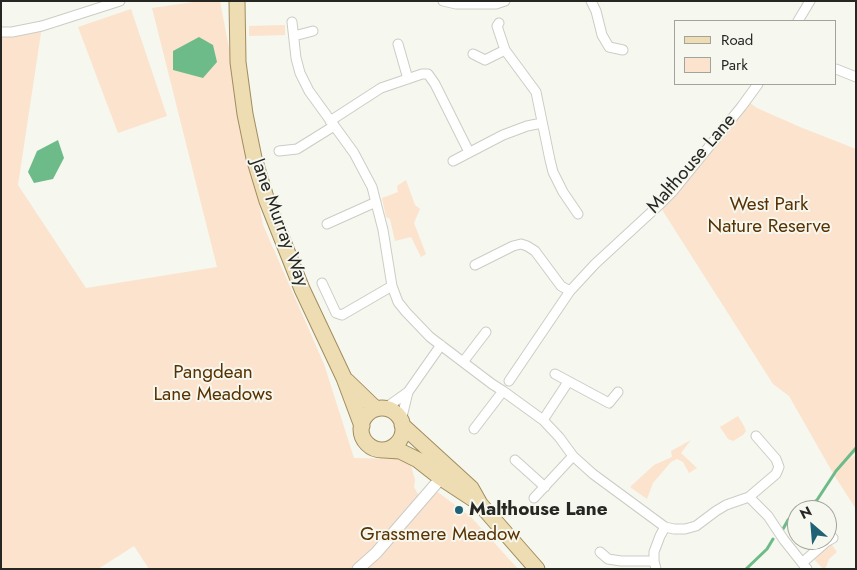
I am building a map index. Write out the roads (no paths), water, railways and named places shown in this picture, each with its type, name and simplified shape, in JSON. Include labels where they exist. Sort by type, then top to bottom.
[{"type":"main road","name":"Jane Murray Way","points":[[237,1],[238,62],[245,114],[254,158],[267,201],[302,289],[344,378],[362,426]]},
{"type":"main road","points":[[344,378],[380,409],[394,412],[402,423],[471,488],[480,504],[537,569]]},
{"type":"main road","points":[[380,409],[367,415],[362,426],[361,432],[366,443],[377,450],[400,451],[418,460],[480,504]]},
{"type":"main road","points":[[384,450],[400,441],[403,431],[402,423]]},
{"type":"street","points":[[1,32],[12,32],[42,26],[120,1]]},
{"type":"street","points":[[443,1],[456,4],[496,4],[505,1]]},
{"type":"street","points":[[591,1],[602,35],[609,47],[623,50]]},
{"type":"street","points":[[799,20],[810,1]]},
{"type":"street","points":[[292,22],[296,58],[300,73],[309,91],[361,164],[372,187],[383,230],[392,286],[398,302],[430,336],[542,420],[559,437],[573,456],[593,474],[665,527],[685,529],[696,526],[716,510],[749,497],[776,474],[779,467],[776,459],[756,436]]},
{"type":"street","points":[[499,23],[497,26],[505,50],[536,92],[550,160],[557,181],[578,214]]},
{"type":"street","points":[[294,36],[314,32]]},
{"type":"street","points":[[398,44],[408,79]]},
{"type":"street","points":[[473,54],[485,60],[505,50]]},
{"type":"street","points":[[837,69],[856,77]]},
{"type":"street","points":[[279,151],[297,149],[381,88],[422,74],[428,74],[435,84],[469,152]]},
{"type":"street","name":"Malthouse Lane","points":[[509,381],[570,291],[673,191],[757,85]]},
{"type":"street","points":[[454,161],[515,130],[542,123]]},
{"type":"street","points":[[327,224],[376,202]]},
{"type":"street","points":[[475,265],[513,246],[521,244],[535,251],[561,286],[570,291]]},
{"type":"street","points":[[322,283],[336,313],[342,315],[392,286]]},
{"type":"street","points":[[463,362],[486,332]]},
{"type":"street","points":[[380,409],[408,392],[441,345]]},
{"type":"street","points":[[555,374],[609,403],[618,392]]},
{"type":"street","points":[[542,420],[568,382]]},
{"type":"street","points":[[474,429],[503,391]]},
{"type":"street","points":[[402,423],[408,392]]},
{"type":"street","points":[[534,498],[573,456]]},
{"type":"street","points":[[515,460],[545,487]]},
{"type":"street","points":[[358,569],[376,553],[441,478]]},
{"type":"street","points":[[749,497],[768,516],[805,566],[819,550]]},
{"type":"street","points":[[600,552],[608,559],[655,565],[654,552],[665,527]]},
{"type":"waterway","points":[[817,500],[836,471],[856,448]]},
{"type":"waterway","points":[[783,529],[787,522]]},
{"type":"waterway","points":[[746,569],[767,549],[773,539]]},
{"type":"place","name":"Malthouse Lane","points":[[459,510]]},
{"type":"park label","name":"West Park Nature Reserve","points":[[769,216]]},
{"type":"park label","name":"Pangdean Lane Meadows","points":[[213,384]]},
{"type":"park label","name":"Grassmere Meadow","points":[[440,535]]}]
